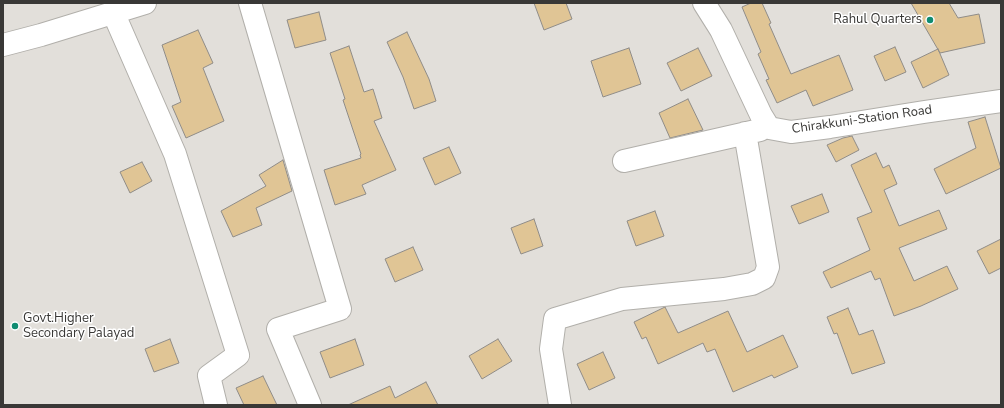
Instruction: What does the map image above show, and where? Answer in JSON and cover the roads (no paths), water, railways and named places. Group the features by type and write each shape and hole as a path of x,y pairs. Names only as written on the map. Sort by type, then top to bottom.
{"street":[{"path":"3,45 145,3"},
{"path":"250,3 340,309 278,329 310,405"},
{"path":"624,161 769,128 761,115 721,30 704,3"},
{"path":"113,12 175,154 238,355 209,376 216,405"},
{"name":"Chirakkuni-Station Road","path":"769,128 791,132 1001,101"},
{"path":"560,405 551,350 555,319 622,299 724,289 752,284 764,278 768,266 745,133"}],"place":[{"name":"Rahul Quarters","path":"930,20"},
{"name":"Govt.Higher Secondary Palayad","path":"15,326"}]}
